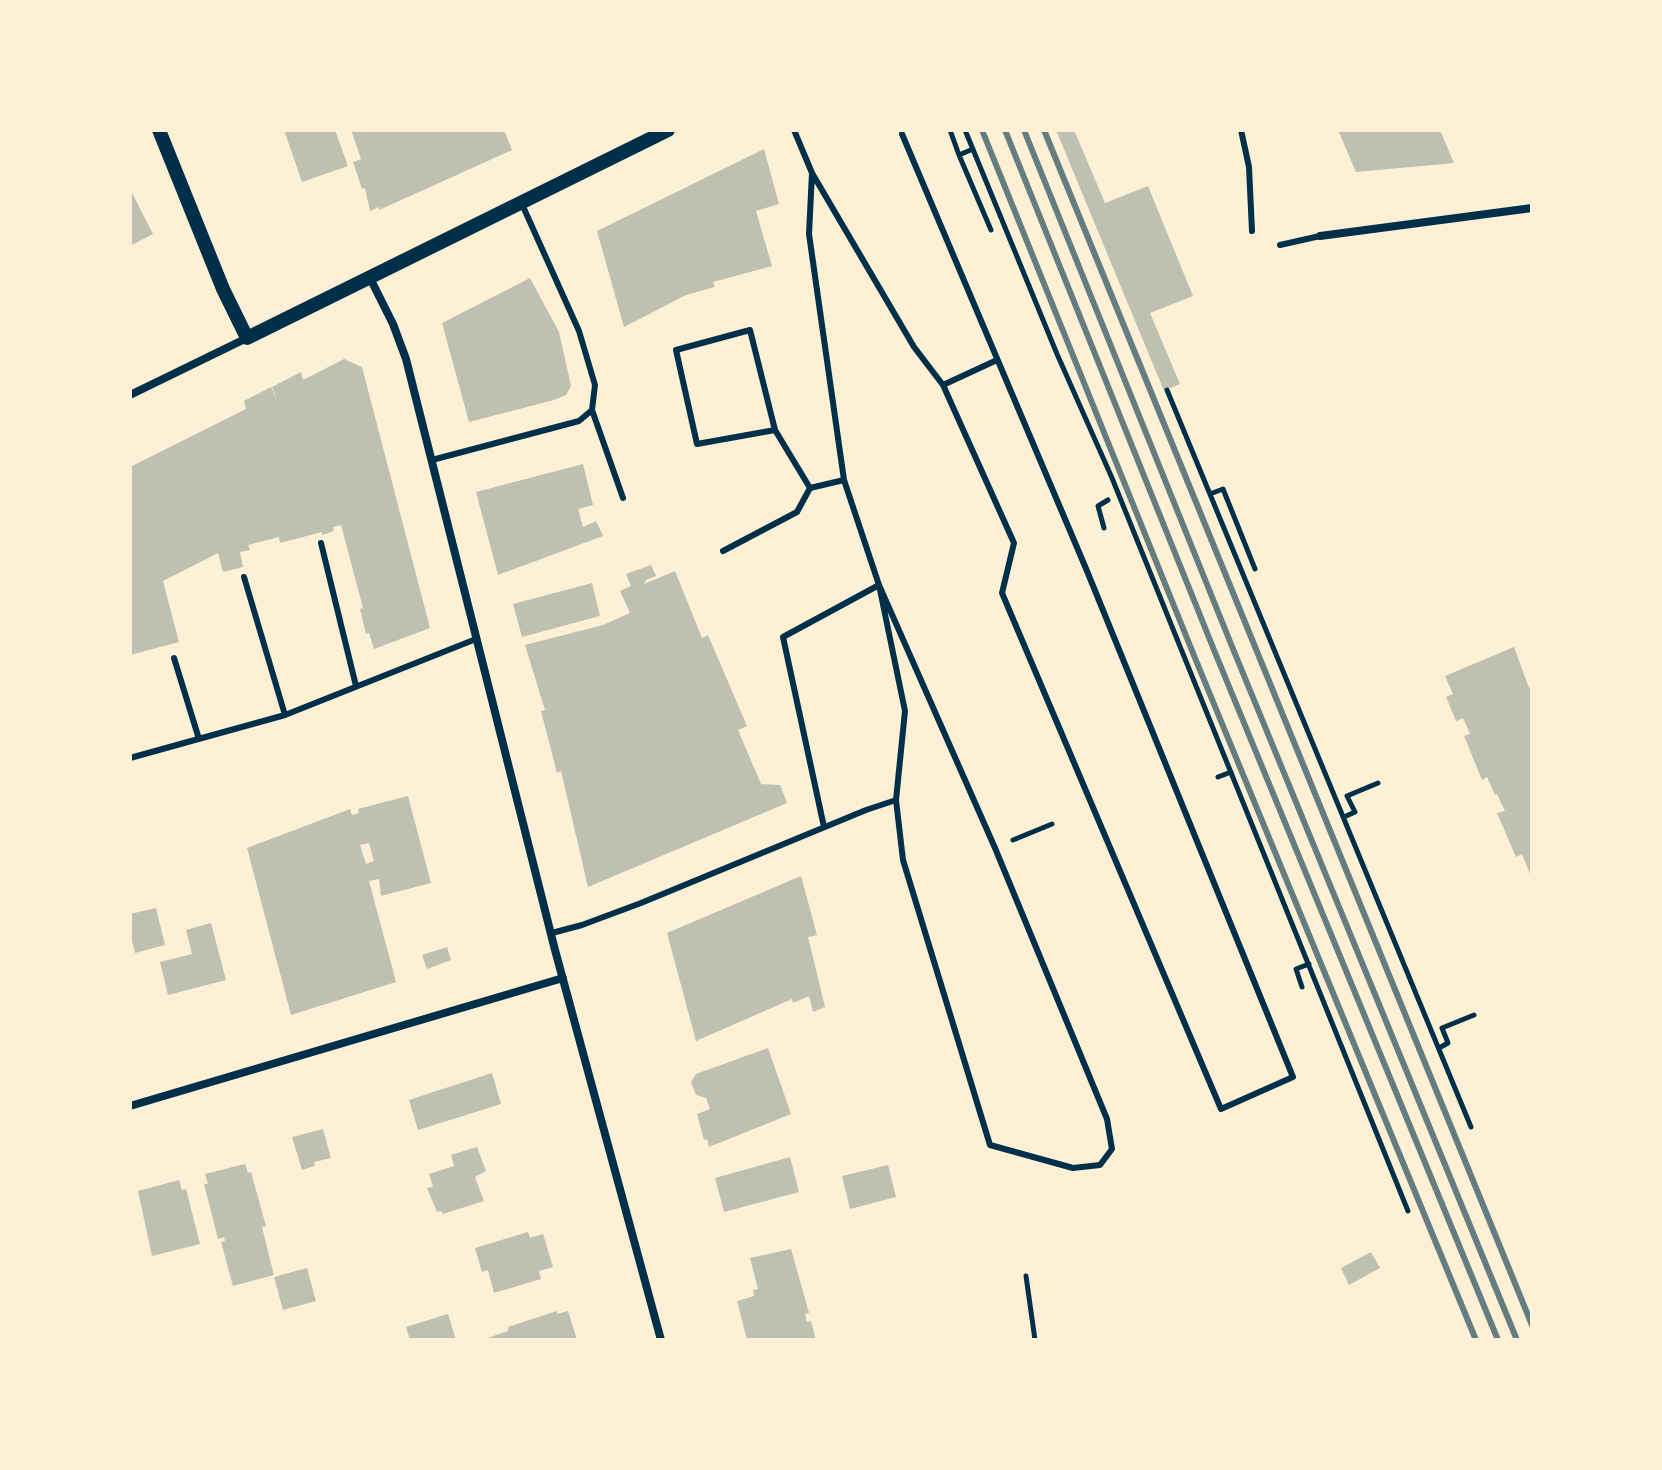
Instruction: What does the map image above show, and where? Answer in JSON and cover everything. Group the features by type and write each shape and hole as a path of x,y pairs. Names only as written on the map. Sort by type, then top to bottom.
{"street":[{"path":"159,130 223,289 247,338"},
{"path":"130,395 668,130"},
{"path":"1320,236 1532,208"},
{"path":"370,278 406,359 563,978 661,1340"},
{"path":"130,1106 563,978"}],"lane":[{"path":"794,130 812,173 914,347 943,385 1014,543 1002,593 1221,1109 1293,1077 1087,571 902,134"},
{"path":"1241,130 1249,167 1252,231"},
{"path":"812,173 809,234 844,480 879,585 995,848 1107,1119 1112,1149 1100,1165 1073,1168 990,1145 903,860 896,800 905,711 879,585"},
{"path":"521,202 579,331 595,385 592,410 623,498"},
{"path":"1280,245 1320,236"},
{"path":"775,430 697,444 676,350 750,330 775,430 810,488"},
{"path":"943,385 997,360"},
{"path":"432,460 579,421 592,410"},
{"path":"723,551 797,512 810,488 844,480"},
{"path":"321,543 356,686"},
{"path":"244,577 285,715"},
{"path":"824,827 783,637 879,585"},
{"path":"130,758 285,715 476,639"},
{"path":"174,658 199,739"},
{"path":"552,933 641,903 896,800"}],"path":[{"path":"950,130 991,230"},
{"path":"965,130 1057,354 1112,478 1408,1211"},
{"path":"959,155 973,149"},
{"path":"1167,390 1471,1127"},
{"path":"1210,494 1223,489 1255,569"},
{"path":"1104,528 1098,506 1108,500"},
{"path":"1218,777 1231,772"},
{"path":"1344,817 1355,812 1347,796 1378,783"},
{"path":"995,848 1052,824"},
{"path":"1302,987 1296,969 1309,964"},
{"path":"1439,1048 1448,1043 1442,1028 1474,1015"},
{"path":"1026,1276 1035,1340"}],"building":[{"path":"284,130 335,130 348,166 302,182"},
{"path":"351,130 504,130 512,150 379,210 379,207 370,211 365,188 362,189 353,162 361,159"},
{"path":"1056,130 1074,130 1105,203 1148,186 1193,296 1150,313 1180,384 1164,391"},
{"path":"1338,130 1440,130 1454,163 1356,172"},
{"path":"764,149 779,204 756,211 772,266 713,282 715,287 686,295 624,327 597,231"},
{"path":"130,189 153,234 130,246"},
{"path":"530,278 559,332 571,386 566,395 554,400 469,422 442,323"},
{"path":"344,359 362,367 430,628 374,649 369,633 366,634 360,609 363,608 341,525 322,535 322,532 280,543 279,537 248,545 250,550 240,552 243,567 223,572 218,553 163,581 179,642 130,655 130,467 246,409 244,401 271,387 277,401 272,387 301,372 303,380"},
{"path":"583,464 593,505 578,509 583,527 596,521 603,536 498,575 476,492"},
{"path":"651,565 656,576 644,584 675,571 702,638 708,635 747,726 738,730 761,784 780,785 787,803 588,887 561,771 557,773 541,711 545,710 525,645 603,625 630,613 620,591 631,586 626,574"},
{"path":"592,583 600,616 522,637 513,604"},
{"path":"1514,647 1529,688 1532,687 1532,879 1522,854 1516,857 1497,813 1505,811 1497,794 1487,777 1482,780 1464,736 1470,734 1463,718 1456,721 1446,697 1453,694 1445,676"},
{"path":"408,796 431,883 381,896 379,879 369,881 396,982 291,1015 247,848 350,809 352,815 359,813 358,809","holes":["369,843 374,861 366,864 360,845"]},
{"path":"801,876 817,935 808,937 825,1007 813,1012 809,996 793,1003 792,999 696,1041 667,933"},
{"path":"156,908 165,945 135,953 130,914"},
{"path":"211,923 226,980 168,995 160,962 192,954 186,930"},
{"path":"447,947 451,960 427,969 422,955"},
{"path":"768,1048 791,1114 709,1147 697,1114 710,1109 706,1098 696,1095 691,1082 696,1074"},
{"path":"492,1073 501,1104 418,1130 409,1100"},
{"path":"323,1129 331,1158 314,1162 315,1166 302,1170 292,1137"},
{"path":"477,1147 486,1171 475,1177 484,1201 443,1214 437,1212 427,1188 433,1187 429,1174 454,1166 451,1155"},
{"path":"790,1157 799,1192 724,1212 715,1178"},
{"path":"245,1164 248,1173 251,1172 266,1226 262,1227 274,1275 233,1286 221,1242 225,1241 224,1237 218,1239 204,1184 208,1184 205,1174"},
{"path":"888,1165 896,1197 850,1209 842,1176"},
{"path":"179,1180 182,1190 186,1189 200,1244 152,1256 138,1191"},
{"path":"528,1232 530,1238 543,1234 553,1267 539,1271 541,1279 494,1293 488,1270 482,1272 475,1248"},
{"path":"791,1249 809,1313 805,1314 807,1322 811,1321 816,1340 747,1340 737,1301 754,1296 753,1290 758,1289 750,1258"},
{"path":"1371,1252 1380,1268 1349,1285 1341,1268"},
{"path":"307,1268 316,1301 283,1310 274,1277"},
{"path":"557,1311 557,1314 568,1311 577,1340 482,1340 508,1331 508,1327"},
{"path":"448,1314 456,1340 410,1340 406,1327"}],"railway":[{"path":"982,130 1476,1340"},
{"path":"1005,130 1214,650 1498,1340"},
{"path":"1024,130 1517,1340"},
{"path":"1044,130 1532,1325"}]}
